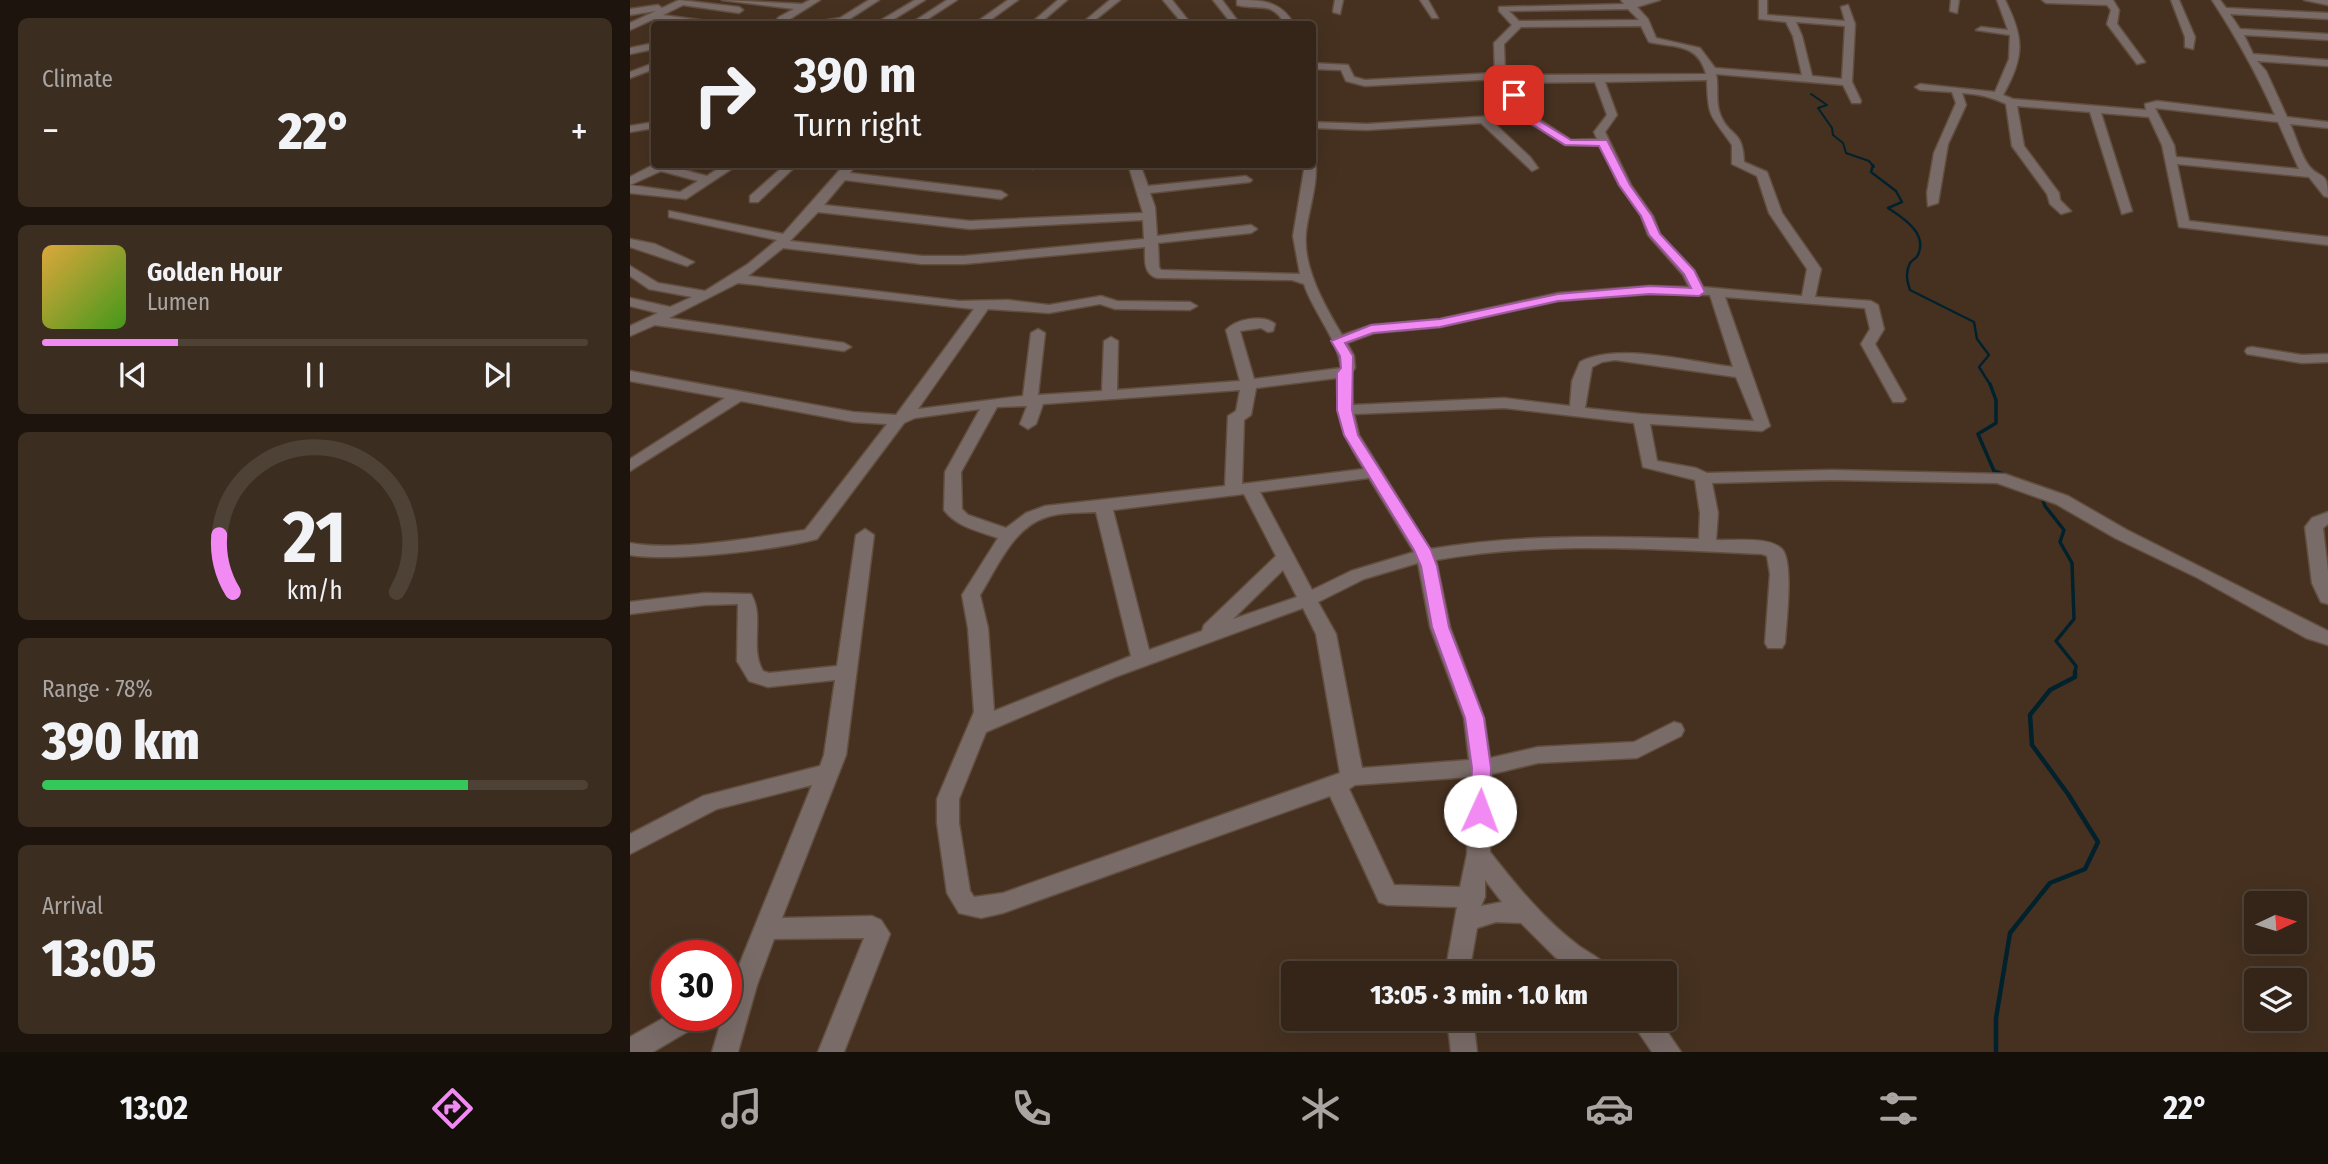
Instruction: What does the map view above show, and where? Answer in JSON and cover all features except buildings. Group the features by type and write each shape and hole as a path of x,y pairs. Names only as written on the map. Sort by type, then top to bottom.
{"street":[{"path":"726,0 802,8"},
{"path":"781,21 816,0"},
{"path":"844,21 875,0"},
{"path":"885,21 921,0"},
{"path":"920,21 953,0"},
{"path":"983,21 1014,0"},
{"path":"1038,21 1063,0"},
{"path":"1089,21 1116,0"},
{"path":"1167,0 1184,21"},
{"path":"1217,0 1234,21"},
{"path":"1241,0 1240,3 1244,4 1280,6 1288,21"},
{"path":"1337,12 1339,0"},
{"path":"1424,0 1435,16"},
{"path":"1501,5 1629,3 1656,0"},
{"path":"1763,0 1762,17 1850,24"},
{"path":"1954,11 1955,0"},
{"path":"1998,95 2014,67 2015,33 2001,0"},
{"path":"2046,0 2109,1 2115,10 2112,24 2140,62"},
{"path":"2175,0 2190,37 2190,47"},
{"path":"2216,0 2226,11 2243,40 2249,57 2261,71 2304,169 2320,180 2328,193"},
{"path":"2307,0 2327,16"},
{"path":"2307,0 2328,2"},
{"path":"630,27 681,2"},
{"path":"630,12 681,2 753,12"},
{"path":"1629,3 1645,23 1652,40 1685,44 1695,48 1711,74 1712,108 1718,123 1738,145 1738,164 1763,174 1771,207 1780,225 1814,269 1808,300"},
{"path":"1501,5 1516,24 1515,30 1499,43 1503,78 1527,108 1530,114 1527,117"},
{"path":"1845,7 1850,24 1847,82 1856,101"},
{"path":"2226,11 2327,16"},
{"path":"654,16 686,21"},
{"path":"1790,20 1800,36 1802,64 1808,79"},
{"path":"1516,24 1645,23"},
{"path":"1981,30 2015,33"},
{"path":"2237,32 2328,37"},
{"path":"630,51 651,47"},
{"path":"2249,57 2328,63"},
{"path":"1316,66 1345,68 1350,79 1365,83 1711,74 1847,82"},
{"path":"630,75 651,69"},
{"path":"1599,78 1612,115 1599,132 1603,142 1625,185 1647,216 1654,235 1689,273 1699,292"},
{"path":"1920,88 1976,89 2011,102 2154,114"},
{"path":"1932,202 1934,179 1944,143 1950,125 1961,107 1962,102 1956,90"},
{"path":"2011,102 2018,146 2053,193 2054,201 2065,211"},
{"path":"2328,125 2157,104 2149,106 2168,145 2181,222 2185,225 2328,241"},
{"path":"2095,111 2126,211"},
{"path":"1316,125 1367,127 1527,117 1569,143 1603,142"},
{"path":"1485,121 1527,159 1532,168"},
{"path":"630,129 651,126"},
{"path":"2171,160 2328,176"},
{"path":"630,182 659,168"},
{"path":"668,168 685,175 711,180"},
{"path":"630,189 682,196 728,168"},
{"path":"754,199 789,168"},
{"path":"630,332 736,279 783,241 817,208 848,168"},
{"path":"1135,168 1150,216 1152,268 1163,275 1303,277"},
{"path":"1310,168 1299,236 1303,277 1347,356 1348,368 1344,373 1345,410 1355,446 1424,554 1440,627 1474,718 1481,768 1478,854 1471,908 1460,961"},
{"path":"843,176 1001,195"},
{"path":"1143,190 1221,178 1246,180"},
{"path":"817,208 970,225 1150,216"},
{"path":"673,214 783,241 922,260 964,260 1251,229"},
{"path":"630,243 650,247 687,262"},
{"path":"630,256 650,247"},
{"path":"630,270 654,286 704,295"},
{"path":"736,279 959,305 1008,304 1049,309 1101,300 1115,305 1190,306"},
{"path":"1338,341 1371,329 1440,323 1558,297 1650,290 1716,292 1759,298 1871,305 1877,329 1868,344 1898,399"},
{"path":"1345,410 1491,403 1641,419 1762,426 1716,292"},
{"path":"630,302 671,312"},
{"path":"630,549 646,552 730,546 811,535 901,419 984,305"},
{"path":"652,320 844,347"},
{"path":"1268,328 1268,324 1240,326 1233,330 1239,357 1250,384 1250,396 1243,415 1236,416 1241,489 1286,557 1326,634 1351,764 1343,781 1387,895 1496,912 1526,913"},
{"path":"1028,424 1033,401 1038,333"},
{"path":"1109,394 1111,341"},
{"path":"2252,351 2302,359 2328,358"},
{"path":"1577,411 1586,365 1598,358 1637,359 1742,373"},
{"path":"630,376 853,417 901,419 925,412 990,403 1250,384 1344,373"},
{"path":"630,466 737,397"},
{"path":"990,403 977,432 953,472 954,510 962,519 1008,536"},
{"path":"1641,419 1649,464 1696,472 1703,478 1709,513 1706,546"},
{"path":"1373,472 1045,511 1032,515 1008,536 971,595 978,628 985,696 984,712 948,799 948,822 959,893 967,905 981,908 1003,903 1343,781 1481,768 1538,755 1637,750 1674,730"},
{"path":"1703,478 1832,475 1999,478 2049,495 2328,638"},
{"path":"1103,506 1141,659"},
{"path":"2328,517 2314,527 2320,581 2328,598"},
{"path":"742,977 767,929 831,772 853,638 866,534"},
{"path":"979,726 1141,659 1309,599 1328,587 1424,554 1533,544 1632,542 1765,548 1775,553 1779,574 1775,643"},
{"path":"1206,635 1286,557"},
{"path":"630,608 705,599 744,598 747,603 747,661 756,676 768,680 846,671"},
{"path":"630,845 711,802 831,772"},
{"path":"1478,854 1526,913 1579,961"},
{"path":"767,929 876,929 878,934 831,1052"},
{"path":"630,1051 665,1031"},
{"path":"724,1052 728,1031"},
{"path":"1462,1031 1464,1052"},
{"path":"1652,1031 1668,1052"}],"waterway":[{"path":"1811,94 1827,105 1818,108 1832,128 1833,135 1843,143 1846,153 1869,161 1873,166"},
{"path":"1873,166 1871,172 1896,191 1902,202 1888,208 1912,227 1920,240 1918,255 1907,270 1910,290 1974,322 1977,339 1989,355 1979,367 1990,385"},
{"path":"1990,385 1996,400 1996,423 1978,434 1994,471 2006,475"},
{"path":"2041,495 2045,506 2064,530 2060,542 2072,563 2074,619 2056,641 2076,666 2075,674"},
{"path":"1996,1052 1996,1018 2010,933 2050,883 2085,869 2098,842 2068,794 2032,745 2030,715 2050,690 2075,677 2075,674"}],"route":[{"path":"1480,811 1481,768 1474,718 1440,627 1429,566 1423,550 1355,446 1345,410 1344,373 1348,368 1347,356 1338,341 1361,331 1440,323 1558,297 1650,290 1699,292 1689,273 1654,235 1647,216 1625,185 1603,142 1569,143 1527,117 1530,114 1527,108 1514,95"}]}
